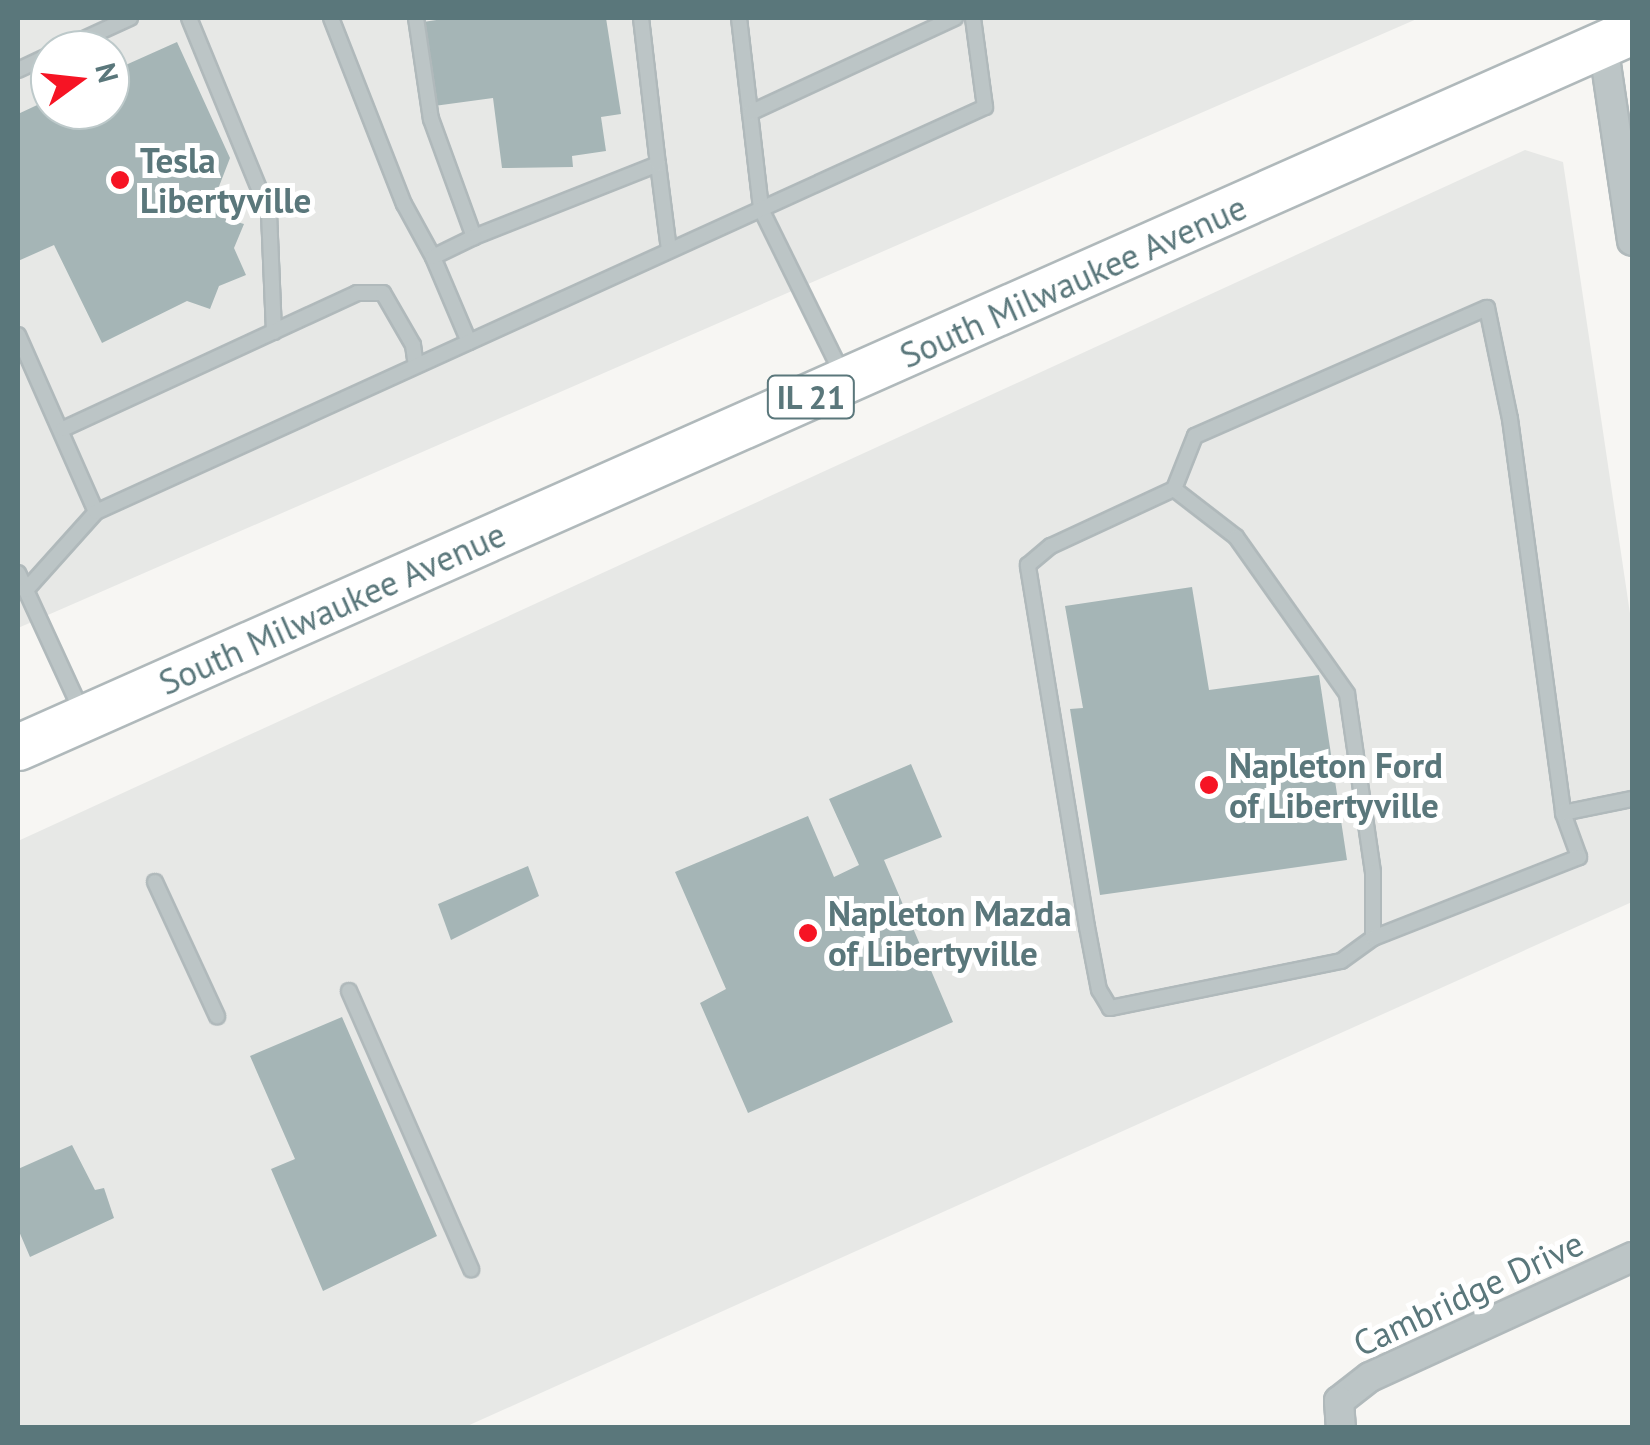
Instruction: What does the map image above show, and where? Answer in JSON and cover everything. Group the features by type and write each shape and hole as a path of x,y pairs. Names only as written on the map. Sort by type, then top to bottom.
{"main road":[{"name":"South Milwaukee Avenue","path":"18,747 1618,37"}],"street":[{"path":"1618,37 1632,241"},
{"name":"Cambridge Drive","path":"1333,1406 1370,1376 1632,1257"}],"lane":[{"path":"104,30 130,18"},
{"path":"189,18 269,213 274,332"},
{"path":"416,18 431,119 474,238"},
{"path":"642,18 669,250"},
{"path":"739,18 761,208 845,382"},
{"path":"750,113 955,18"},
{"path":"85,717 20,579 96,512 986,107 973,18"},
{"path":"330,22 404,204 469,342"},
{"path":"432,257 658,164"},
{"path":"62,430 357,293 383,292 414,345 416,366"},
{"path":"1487,308 1510,419 1563,813 1579,857 1373,938 1342,961 1110,1008 1099,990 1028,565 1052,546 1174,488 1195,436 1487,308"},
{"path":"18,335 96,512"},
{"path":"1174,488 1236,537 1347,694 1373,872 1373,938"},
{"path":"1563,813 1632,799"},
{"path":"155,882 217,1016"},
{"path":"349,991 471,1270"}],"shaded area":[{"path":"18,18 1419,18 18,628"},
{"path":"1525,150 1563,162 1632,627 1632,902 465,1427 18,1427 18,841"}],"building":[{"path":"450,18 606,18 621,114 601,117 606,151 572,156 573,167 502,168 493,98 434,106 423,22"},
{"name":"Tesla Libertyville","path":"177,42 230,158 213,202 220,217 244,224 234,248 246,275 219,286 210,309 187,301 102,343 54,245 18,261 18,114 30,108 30,130 130,130 130,63"},
{"name":"Napleton Ford of Libertyville","path":"1192,587 1209,690 1319,675 1347,860 1100,895 1070,709 1083,708 1065,606"},
{"name":"Napleton Mazda of Libertyville","path":"911,764 942,837 884,860 953,1022 748,1113 700,1003 726,989 675,872 808,816 834,877 859,865 829,799"},
{"path":"528,866 539,896 451,940 438,904"},
{"path":"342,1017 437,1236 323,1291 271,1169 295,1159 250,1056"},
{"path":"72,1145 95,1190 104,1188 114,1218 30,1257 18,1229 18,1169"}],"place":[{"name":"Tesla Libertyville","path":"120,180"},
{"name":"Napleton Ford of Libertyville","path":"1209,785"},
{"name":"Napleton Mazda of Libertyville","path":"808,933"}]}
